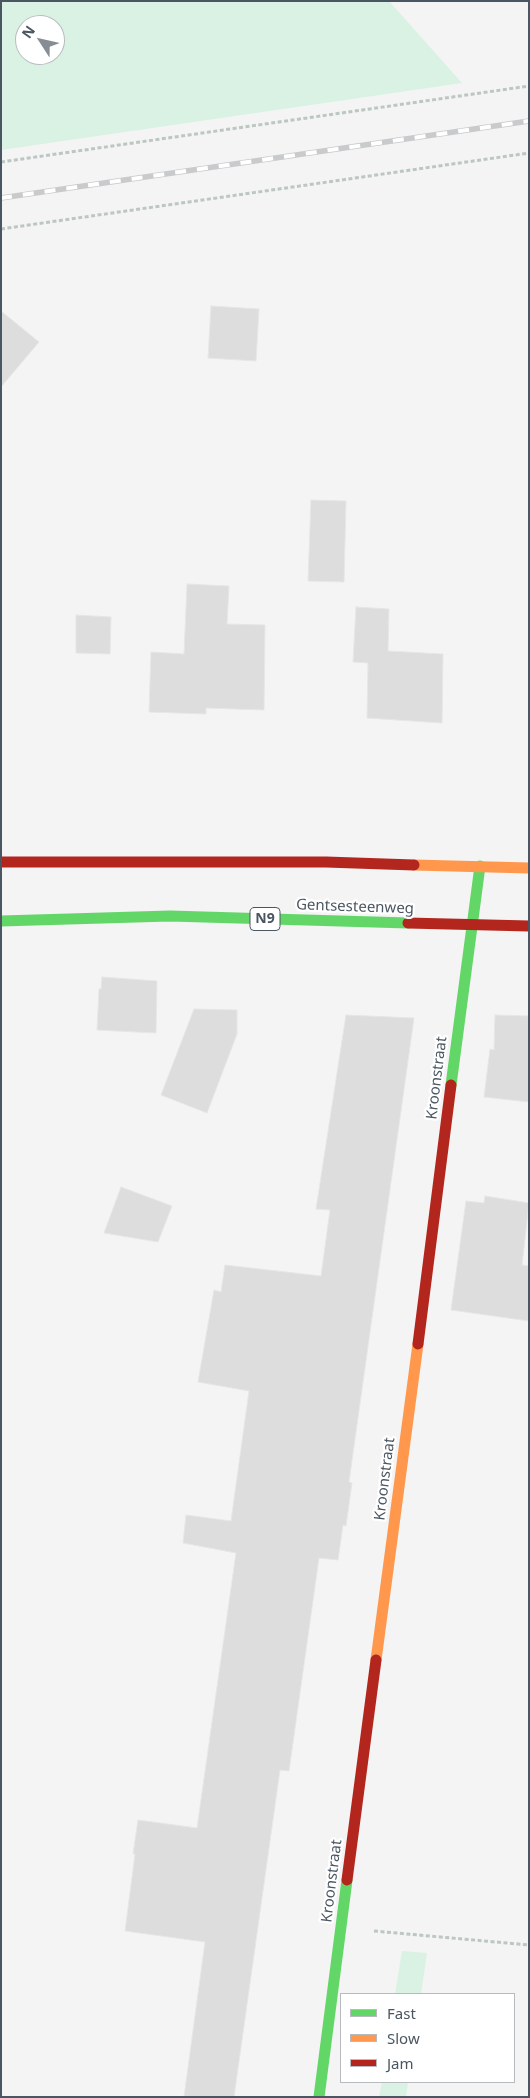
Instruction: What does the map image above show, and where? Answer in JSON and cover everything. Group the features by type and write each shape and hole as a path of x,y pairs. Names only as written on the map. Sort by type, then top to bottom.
{"street":[{"path":"1,862 326,862 529,868"},
{"name":"Kroonstraat","path":"319,2097 480,866"},
{"name":"Gentsesteenweg","path":"1,921 170,916 529,926"}],"path":[{"path":"1,162 529,86"},
{"path":"1,229 529,153"},
{"path":"341,1928 529,1945"}],"green space":[{"path":"1,1 389,1 462,83 1,150"},
{"path":"402,1951 427,1953 421,1993 395,1993"},
{"path":"382,2083 408,2083 406,2097 379,2097"}],"building":[{"path":"211,306 259,309 256,361 208,358"},
{"path":"1,311 39,342 1,387"},
{"path":"311,500 346,501 344,582 308,581"},
{"path":"187,584 229,586 227,624 265,625 264,710 206,708 206,714 149,712 151,652 184,654"},
{"path":"356,607 389,609 388,651 443,654 442,723 367,718 368,663 353,662"},
{"path":"76,615 111,617 110,654 76,653"},
{"path":"102,977 157,981 156,1033 97,1030 99,989 101,989"},
{"path":"194,1009 237,1010 237,1034 207,1113 161,1095"},
{"path":"346,1015 414,1018 349,1482 352,1483 346,1526 343,1525 338,1560 319,1558 289,1771 280,1770 234,2097 184,2097 205,1942 125,1931 138,1820 197,1828 236,1553 183,1543 186,1515 231,1521 249,1391 198,1382 214,1290 221,1292 225,1265 321,1276 330,1210 316,1209"},
{"path":"495,1015 529,1016 529,1102 484,1097 490,1049 494,1050"},
{"path":"121,1187 172,1206 158,1242 104,1233"},
{"path":"485,1196 529,1203 522,1265 529,1266 529,1321 451,1310 466,1201 484,1203"}],"railway":[{"path":"1,198 529,121"}],"traffic: fast":[{"path":"451,1085 480,866"},
{"path":"1,921 170,916 408,923"},
{"path":"319,2097 347,1880"}],"traffic: slow":[{"path":"414,865 529,868"},
{"path":"376,1660 418,1344"}],"traffic: jam":[{"path":"1,862 326,862 414,865"},
{"path":"408,923 529,926"},
{"path":"418,1344 451,1085"},
{"path":"347,1880 376,1660"}]}
